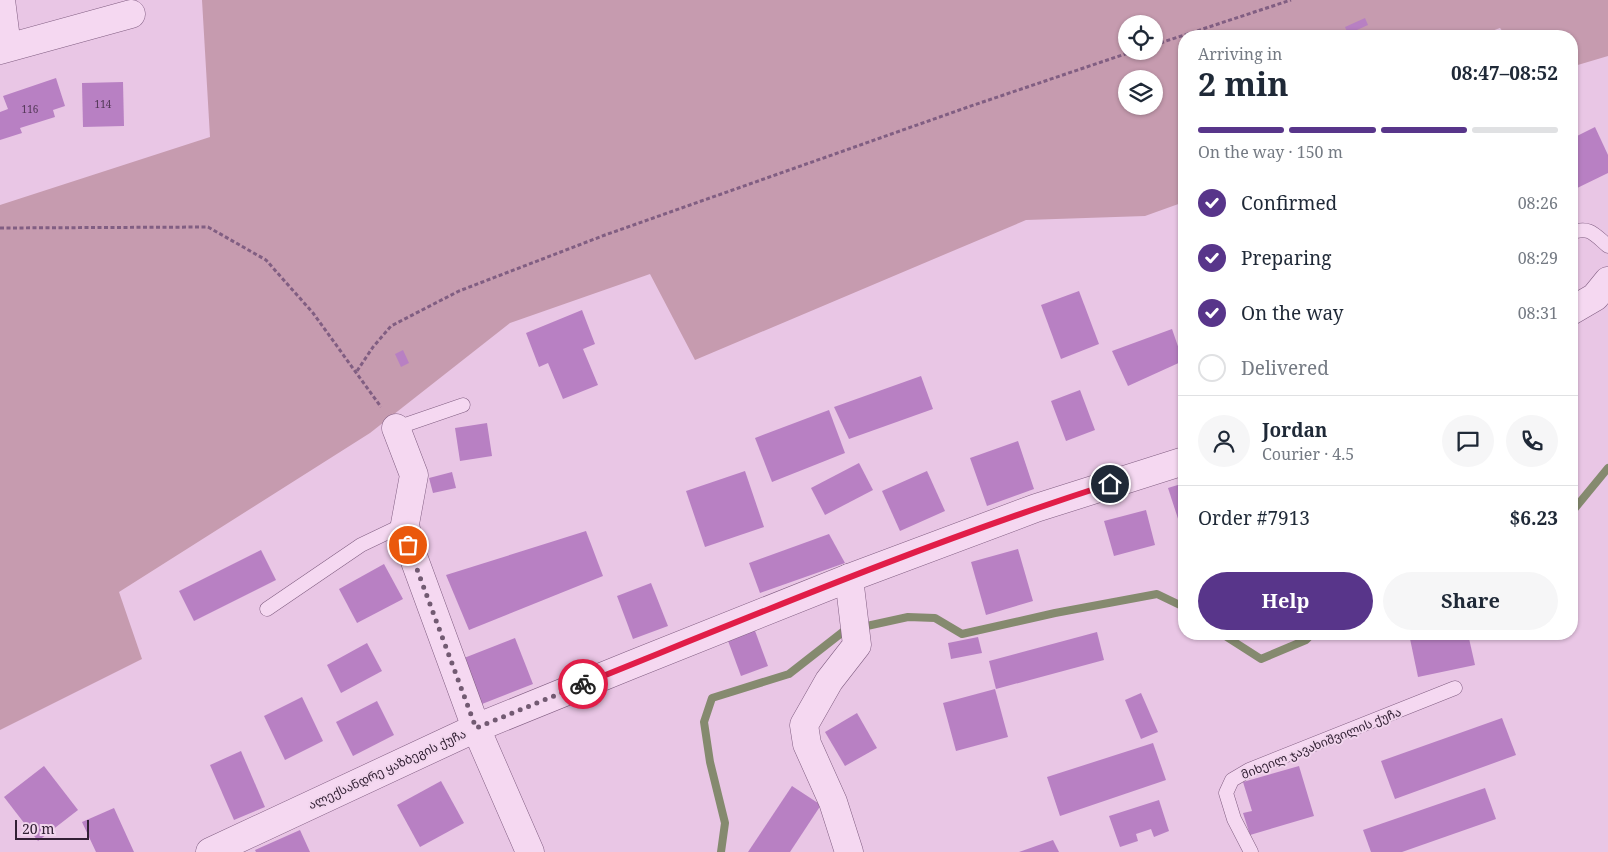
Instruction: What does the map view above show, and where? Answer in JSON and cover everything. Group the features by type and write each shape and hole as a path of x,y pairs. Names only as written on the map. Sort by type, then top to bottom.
{"street":[{"path":"1,0 4,49 131,14"},
{"path":"1578,307 1595,297 1608,281"},
{"path":"396,428 414,475 404,524 408,545 476,728 530,852"},
{"name":"ალექსანდრე ყაზბეგის ქუჩა","path":"210,852 476,728 850,587 1036,508 1178,463"},
{"path":"849,852 834,802 807,744 804,725 829,681 857,645 850,587"}],"lane":[{"path":"1578,230 1587,230 1608,246"},
{"path":"396,428 463,405"},
{"path":"267,609 361,545 404,524"},
{"name":"მიხეილ ჯავახიშვილის ქუჩა","path":"1251,852 1234,820 1226,793 1232,780 1249,770 1455,688"}],"path":[{"path":"1200,30 1291,0"},
{"path":"1163,42 1178,37"},
{"path":"357,371 373,347 391,326 459,291 606,234 1118,56"},
{"path":"0,228 208,227 266,260 313,313 357,371 396,428"}],"shaded area":[{"path":"202,0 1608,0 1608,56 1578,65 1578,30 1502,30 1500,28 1494,30 1178,30 1178,204 1145,216 1026,220 695,360 650,274 510,323 370,433 119,592 142,659 0,730 0,205 210,137"}],"building":[{"path":"1365,18 1368,25 1357,30 1346,30 1345,27"},
{"path":"56,78 65,106 53,110 55,117 20,128 22,133 0,140 0,112 8,109 3,96"},
{"path":"123,82 124,126 83,127 82,83"},
{"path":"1595,127 1608,155 1608,173 1578,188 1578,136"},
{"path":"1079,291 1099,344 1061,359 1041,305"},
{"path":"582,310 595,344 583,349 598,385 563,399 548,363 539,367 526,333"},
{"path":"1172,329 1178,346 1178,363 1128,386 1112,351"},
{"path":"403,350 409,363 401,367 395,354"},
{"path":"921,376 933,409 849,439 834,407"},
{"path":"1080,390 1095,430 1066,441 1051,401"},
{"path":"829,410 845,453 772,482 755,438"},
{"path":"487,423 492,456 460,461 455,428"},
{"path":"1018,441 1034,489 987,506 970,458"},
{"path":"859,463 873,490 825,515 811,488"},
{"path":"745,471 764,527 705,547 686,491"},
{"path":"927,471 945,511 900,531 882,491"},
{"path":"452,472 456,488 433,493 429,478"},
{"path":"1178,485 1178,519 1168,488"},
{"path":"1146,510 1155,545 1114,556 1104,521"},
{"path":"586,531 603,576 469,630 446,575"},
{"path":"829,534 845,563 760,593 749,563"},
{"path":"1018,549 1033,601 986,615 971,562"},
{"path":"261,550 276,580 194,621 179,591"},
{"path":"384,564 403,599 357,623 339,589"},
{"path":"651,583 668,626 633,639 617,596"},
{"path":"754,628 768,666 741,676 727,638"},
{"path":"1097,632 1104,660 996,689 989,661"},
{"path":"978,637 982,653 951,659 948,643"},
{"path":"515,638 533,684 482,704 464,658"},
{"path":"1410,640 1469,640 1475,665 1418,677"},
{"path":"367,643 382,671 341,693 327,665"},
{"path":"995,689 1008,737 956,751 943,703"},
{"path":"1141,693 1158,732 1141,739 1125,700"},
{"path":"302,697 323,741 285,760 264,716"},
{"path":"377,701 394,735 353,756 336,722"},
{"path":"857,713 877,748 845,766 825,732"},
{"path":"1502,718 1516,755 1395,799 1381,761"},
{"path":"1153,743 1166,780 1060,816 1047,777"},
{"path":"241,751 265,807 234,820 210,765"},
{"path":"44,766 78,810 38,841 4,797"},
{"path":"1299,766 1314,816 1250,835 1243,813 1252,811 1243,782"},
{"path":"441,781 464,823 420,847 397,805"},
{"path":"792,786 821,805 790,852 748,852"},
{"path":"1485,788 1496,819 1402,852 1371,852 1363,830"},
{"path":"1159,800 1169,831 1154,837 1151,829 1136,834 1138,841 1120,847 1109,816"},
{"path":"114,808 134,852 96,852 82,822"},
{"path":"300,830 310,852 256,852 255,850"},
{"path":"1053,840 1059,852 1019,852"}],"waterway":[{"path":"1578,504 1608,468"},
{"path":"721,852 725,823 710,762 704,722 712,698 789,674 844,631 908,617 935,618 962,634 1055,613 1157,594 1178,604"},
{"path":"1231,640 1261,659 1306,640"}],"way so far":[{"path":"408,545 476,728 583,684"}],"route":[{"path":"583,684 849,578 1036,508 1110,484"}]}
